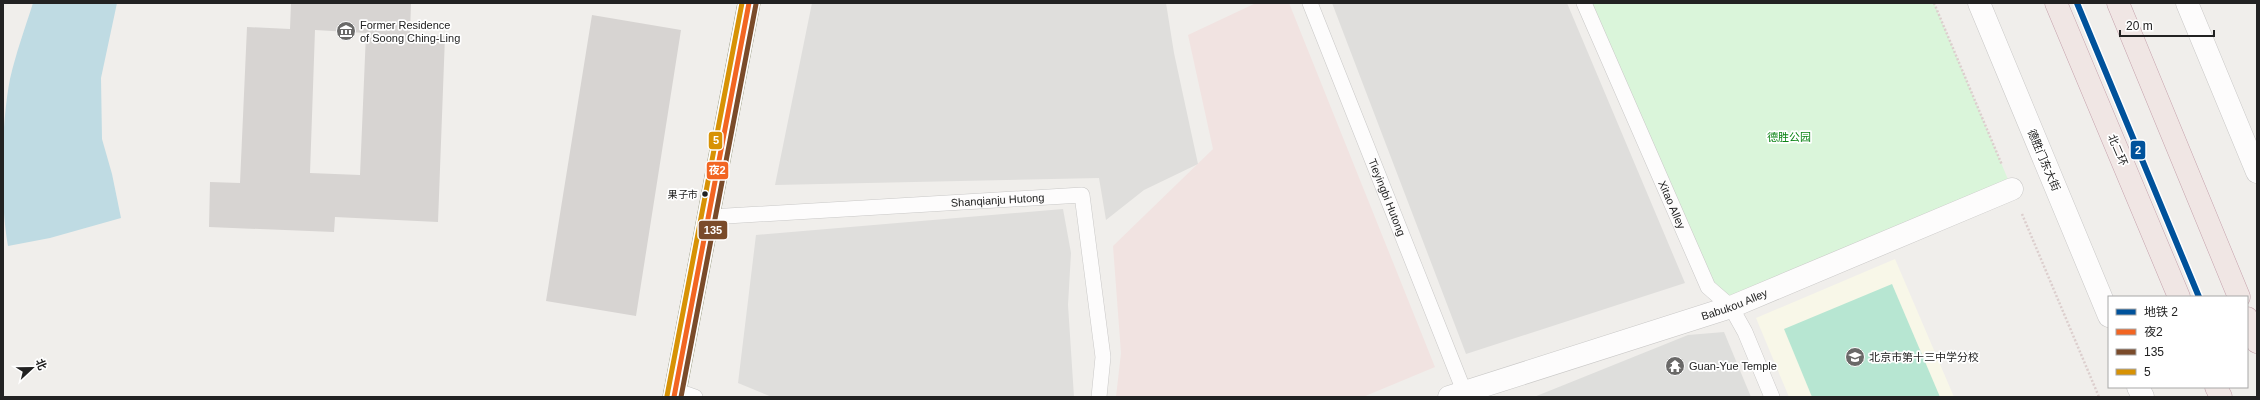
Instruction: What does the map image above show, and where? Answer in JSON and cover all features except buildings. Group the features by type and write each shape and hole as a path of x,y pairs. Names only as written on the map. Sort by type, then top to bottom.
{"highway":[{"name":"北二环","path":"2056,3 2179,296"},
{"path":"2118,3 2239,296"},
{"path":"2248,320 2257,342"}],"main road":[{"path":"682,395 710,217 749,3"}],"street":[{"name":"德胜门东大街","path":"1978,3 2108,314"},
{"path":"2187,3 2257,172"},
{"name":"Babukou Alley","path":"1457,394 1731,307 2012,189"}],"lane":[{"name":"Tieyingbi Hutong","path":"1310,3 1457,394"},
{"name":"Xitao Alley","path":"1584,3 1708,288 1731,307 1745,332 1772,397"},
{"name":"Shanqianju Hutong","path":"710,217 1082,195 1103,357 1099,397"}],"shaded area":[{"path":"812,3 1166,3 1174,53 1198,164 1144,190 1106,220 1099,178 775,185"},
{"path":"1256,3 1289,3 1435,367 1363,397 1116,397 1121,353 1113,246 1213,149 1188,35"},
{"path":"1332,3 1567,3 1685,283 1466,354"},
{"path":"1063,209 1071,253 1068,305 1074,397 772,397 738,383 756,235"},
{"name":"北京市第十三中学分校","path":"1895,259 1954,397 1789,397 1756,318"},
{"name":"Guan-Yue Temple","path":"1724,332 1751,397 1534,397 1688,335"}],"green space":[{"name":"德胜公园","path":"1584,3 1934,3 2012,189 1731,307 1708,287"},
{"name":"北京市第十三中学分校","path":"1892,284 1940,397 1812,397 1784,329"}],"water":[{"path":"33,3 117,3 101,78 102,139 112,174 121,218 50,238 8,246 5,228 3,185 3,140 7,97 12,69"}],"metro line":[{"name":"2","path":"2077,3 2199,296"}],"transit line":[{"name":"5","path":"667,396 742,3"},
{"name":"夜2","path":"674,397 749,3"},
{"name":"135","path":"681,397 756,4"}],"place":[{"name":"Former Residence of Soong Ching-Ling","path":"346,31"},
{"name":"果子市","path":"705,194"},
{"name":"北京市第十三中学分校","path":"1855,357"},
{"name":"Guan-Yue Temple","path":"1675,366"}]}
